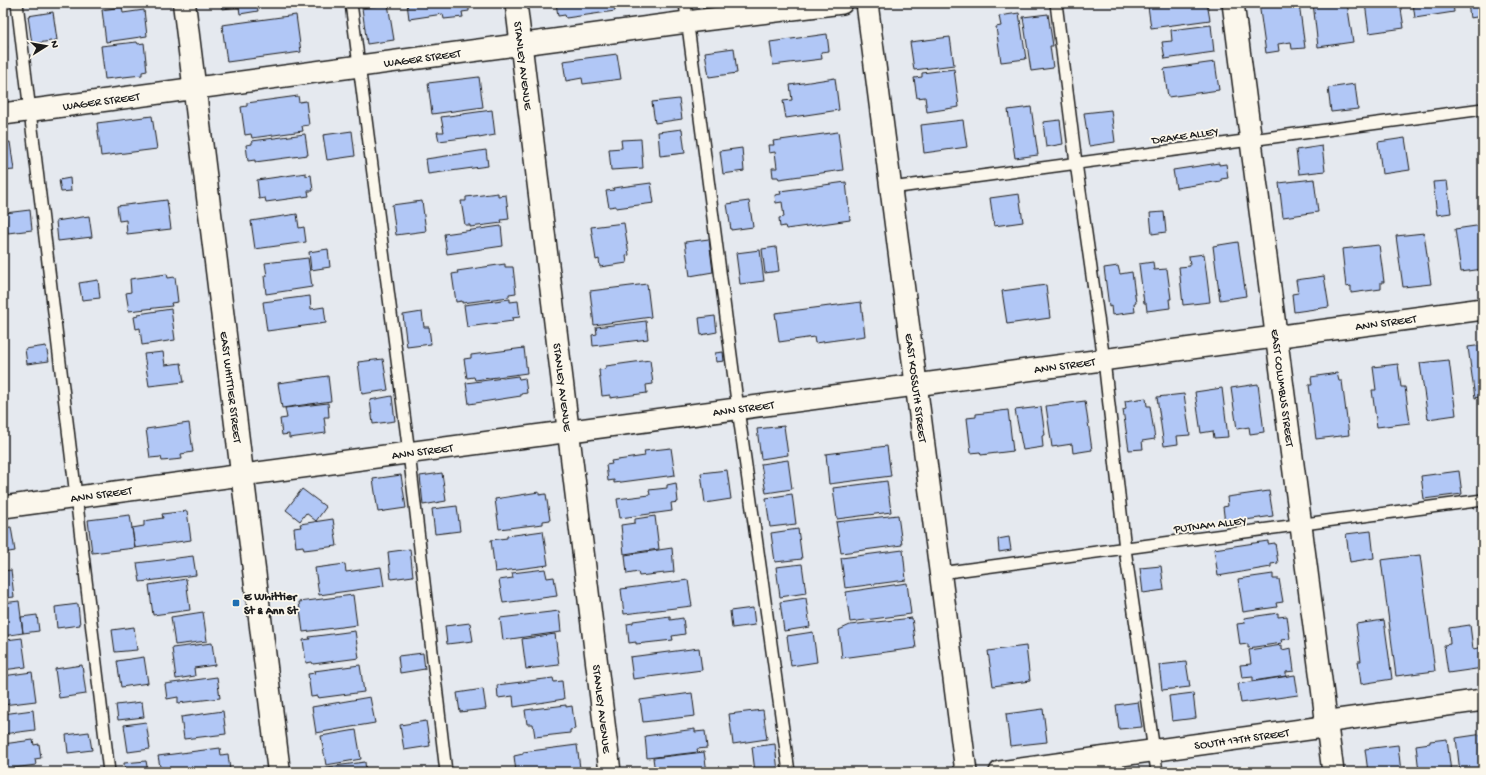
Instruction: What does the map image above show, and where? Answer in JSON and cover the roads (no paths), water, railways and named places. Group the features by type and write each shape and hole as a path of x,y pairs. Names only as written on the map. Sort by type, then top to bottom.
{"street":[{"name":"EAST WHITTIER STREET","path":"184,3 280,772"},
{"name":"STANLEY AVENUE","path":"516,3 610,772"},
{"name":"WAGER STREET","path":"3,114 522,45 686,12 842,3"},
{"name":"EAST KOSSUTH STREET","path":"867,3 966,772"},
{"name":"EAST COLUMBUS STREET","path":"1232,3 1333,772"},
{"name":"ANN STREET","path":"3,507 1483,309"},
{"name":"SOUTH 17TH STREET","path":"1000,772 1316,728 1326,723 1483,700"}],"lane":[{"path":"17,3 109,772"},
{"path":"351,3 358,67 409,453 446,772"},
{"path":"1056,3 1076,163 1104,360 1125,549 1158,772"},
{"path":"686,12 738,409 789,772"},
{"name":"DRAKE ALLEY","path":"891,188 1483,110"},
{"name":"PUTNAM ALLEY","path":"940,573 1301,526 1483,500"}],"place":[{"name":"E Whittier St & Ann St","path":"236,603"}]}
